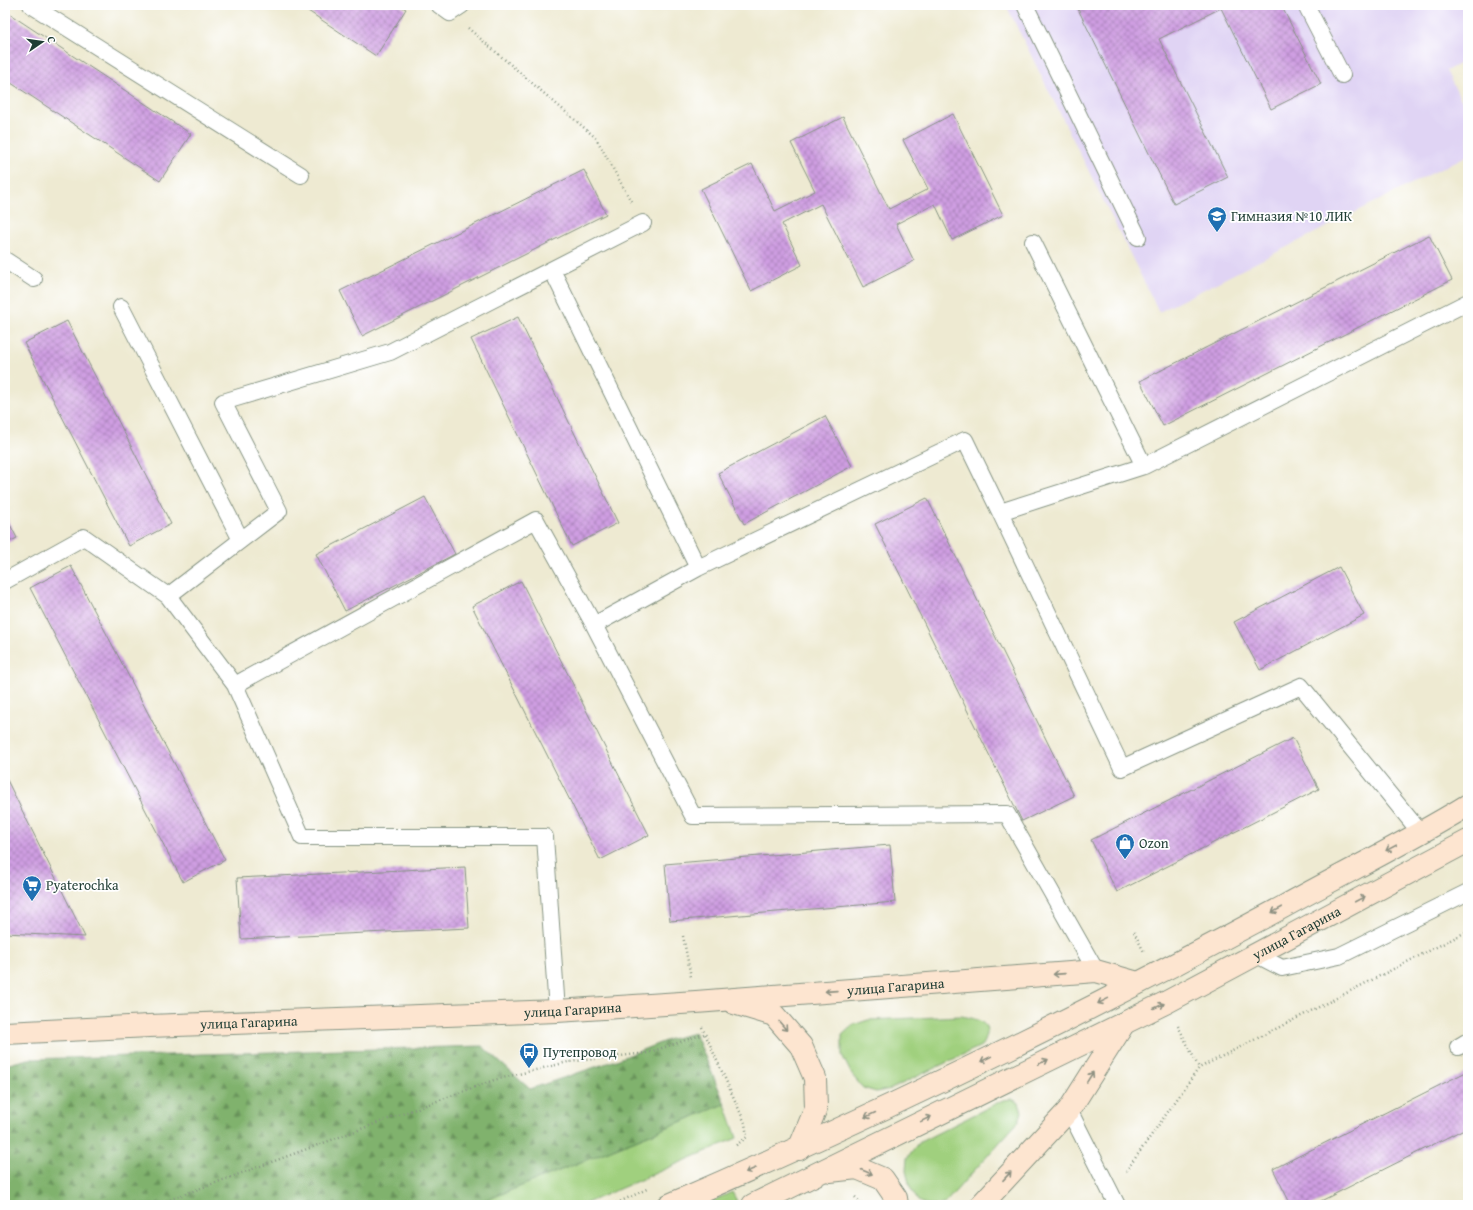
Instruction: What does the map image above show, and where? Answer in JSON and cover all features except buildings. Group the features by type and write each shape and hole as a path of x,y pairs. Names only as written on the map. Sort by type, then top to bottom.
{"main road":[{"path":"669,1205 799,1149 929,1087 1138,983 1468,806"},
{"name":"улица Гагарина","path":"753,1205 1167,1002 1468,841"},
{"name":"улица Гагарина","path":"5,1033 149,1026 557,1011 723,1000 1096,971 1138,983"},
{"path":"723,1000 774,1015 801,1046 815,1078 816,1108 799,1149"},
{"path":"981,1205 1069,1110 1124,1023"},
{"path":"815,1174 857,1168 882,1179 896,1198 897,1205"}],"lane":[{"path":"31,5 301,175"},
{"path":"1025,5 1138,237"},
{"path":"1306,5 1342,75"},
{"path":"168,596 279,511 223,402 390,352 643,223"},
{"path":"1033,242 1144,466"},
{"path":"5,260 34,279"},
{"path":"552,270 698,568"},
{"path":"1000,512 1144,466 1468,302"},
{"path":"121,307 241,540"},
{"path":"594,625 698,568 965,440 1122,768 1301,686 1420,832"},
{"path":"235,685 536,520 594,625 693,816 1007,814 1096,971"},
{"path":"5,581 84,537 168,596 235,685 302,837 545,837 557,1011"},
{"path":"1257,955 1282,968 1339,956 1468,892"},
{"path":"1069,1110 1114,1198"}],"path":[{"path":"450,8 596,138 643,223"},
{"path":"1114,1198 1199,1068 1468,931"},
{"path":"155,1205 494,1080 568,1062 647,1053 704,1034 745,1123 747,1137 729,1149"},
{"path":"613,1205 654,1185"}],"shaded area":[{"name":"Гимназия №10 ЛИК","path":"1006,5 1468,5 1468,59 1446,71 1468,113 1468,155 1159,312"}],"green space":[{"path":"961,1016 983,1023 987,1032 983,1045 891,1089 876,1092 863,1088 852,1075 842,1055 842,1035 853,1025 868,1020"},
{"path":"695,1033 725,1104 474,1205 5,1205 5,1065 28,1059 482,1046 530,1089 619,1059 670,1039"},
{"path":"1012,1099 1019,1103 1022,1112 1019,1121 944,1204 928,1205 918,1201 910,1187 906,1171 907,1158 918,1143 1003,1100"},
{"path":"725,1104 737,1138 582,1205 474,1205"},
{"path":"732,1192 737,1201 728,1205 703,1205"}],"place":[{"name":"Гимназия №10 ЛИК","path":"1217,233"},
{"name":"Ozon","path":"1125,860"},
{"name":"Pyaterochka","path":"32,902"},
{"name":"Путепровод","path":"529,1069"}]}
